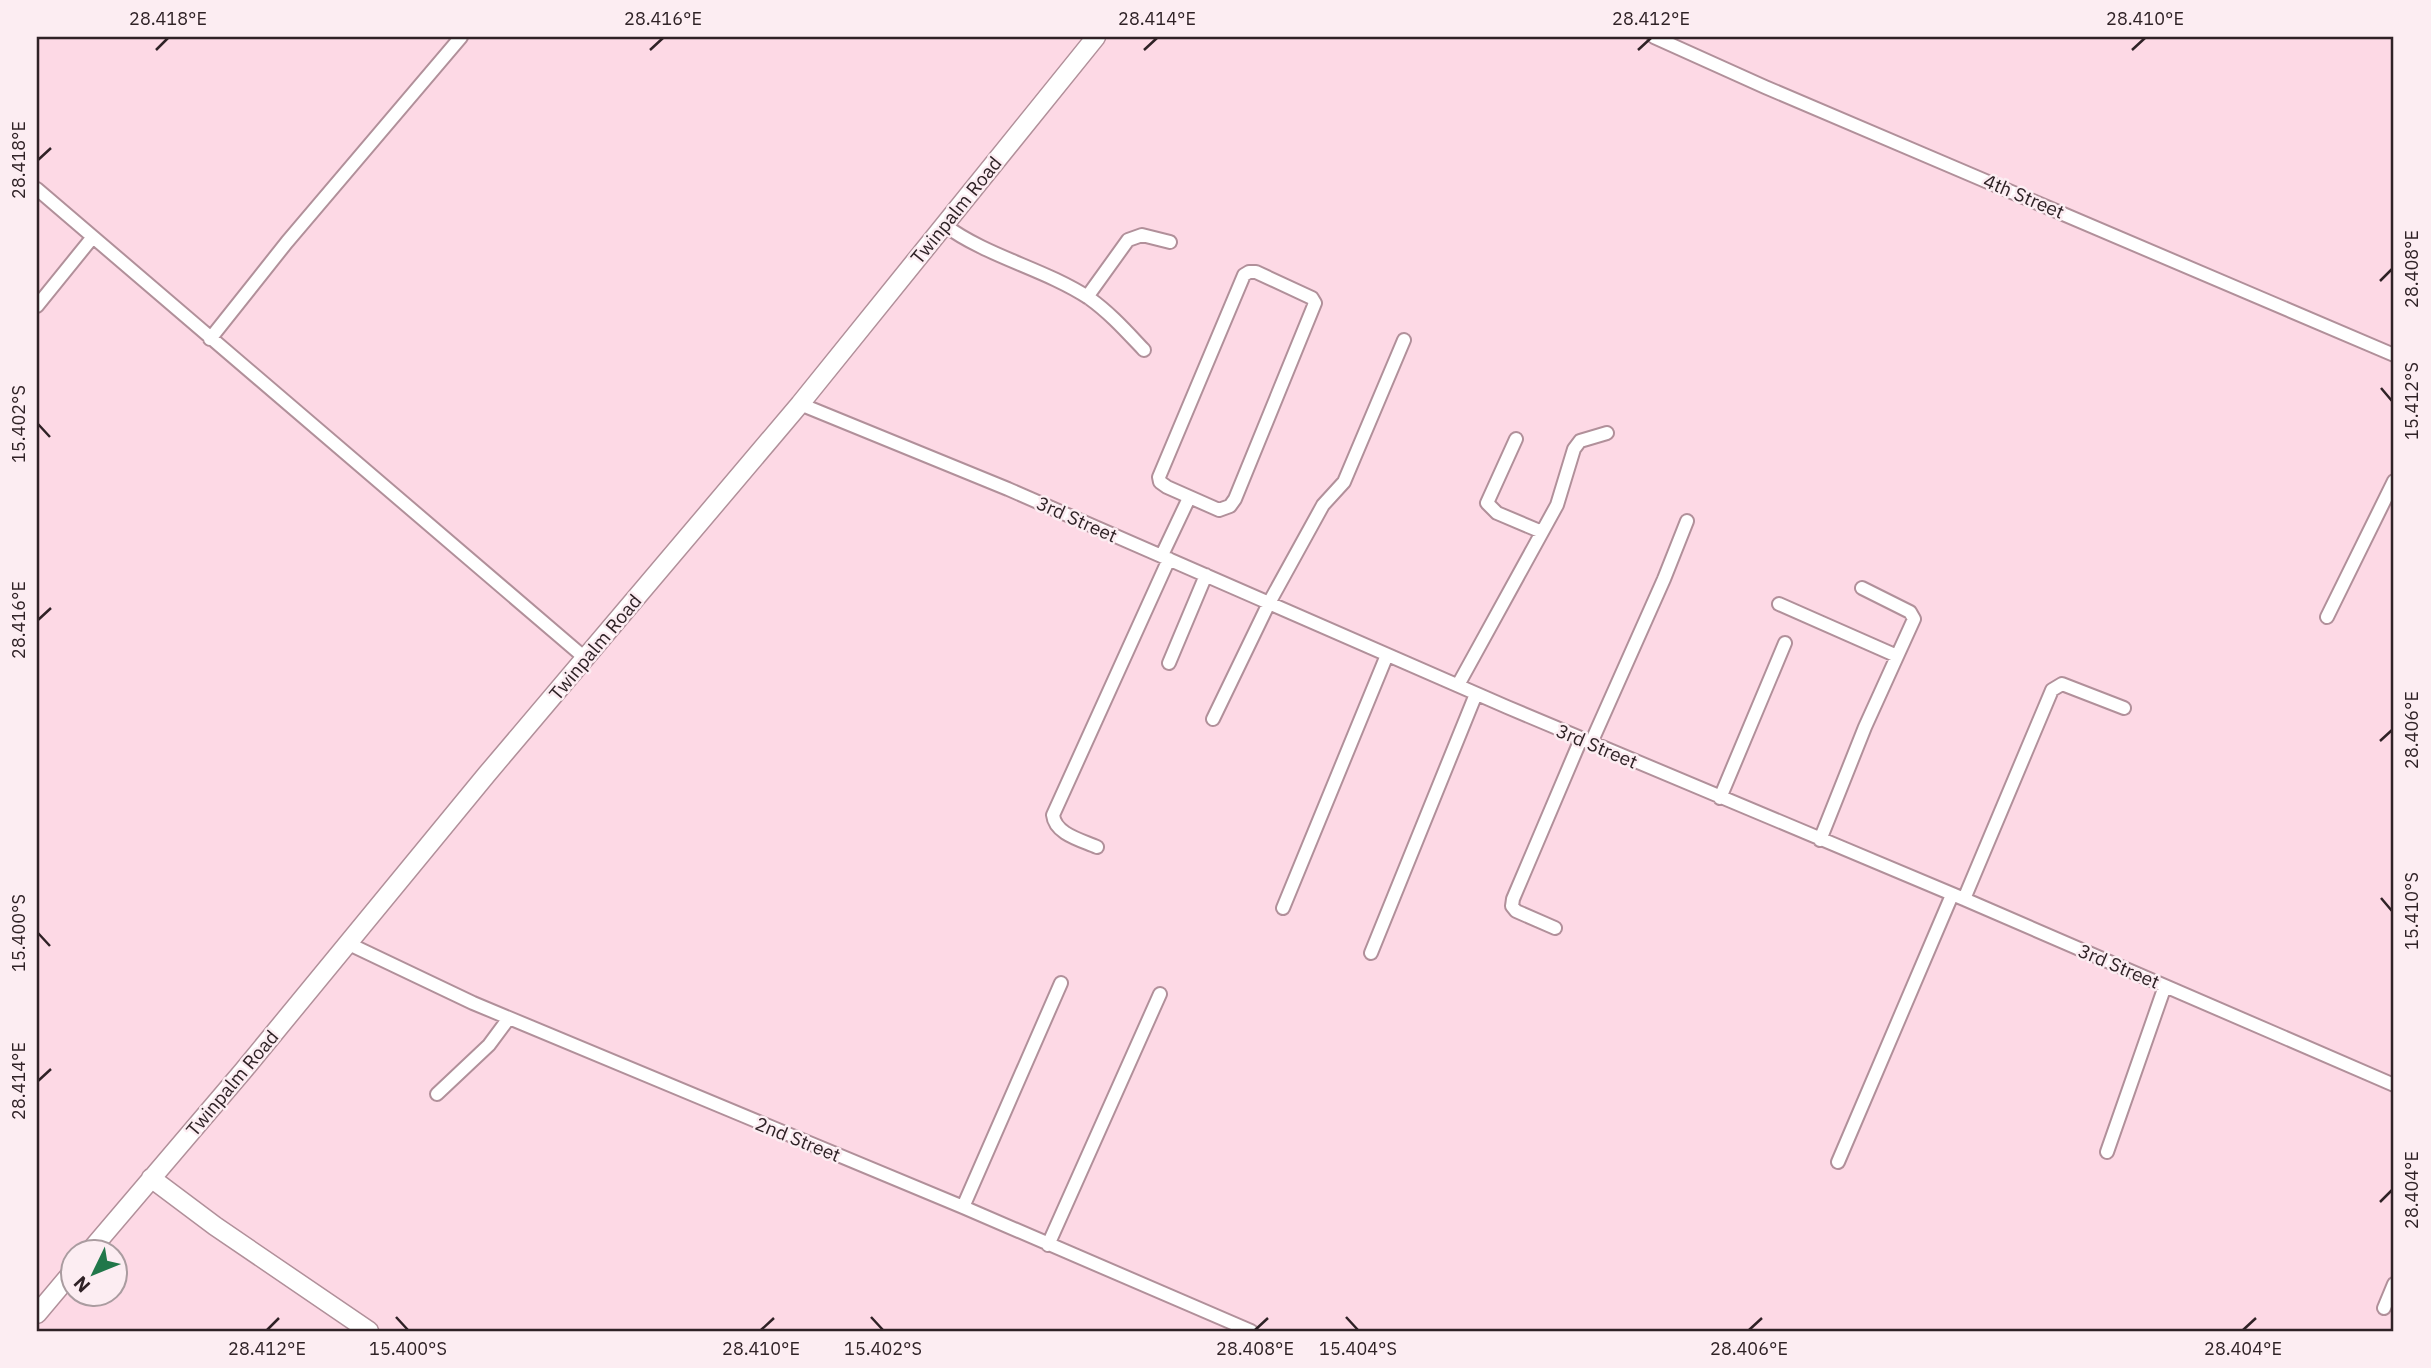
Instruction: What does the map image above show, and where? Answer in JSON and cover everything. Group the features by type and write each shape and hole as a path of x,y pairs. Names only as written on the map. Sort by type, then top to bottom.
{"main road":[{"name":"Twinpalm Road","path":"101,1238 800,404 1096,37"},
{"path":"151,1178 215,1226 369,1331"},
{"path":"37,1314 60,1287"}],"street":[{"path":"210,339 287,242 461,37"},
{"name":"4th Street","path":"1654,37 2394,355"},
{"path":"37,189 585,658"},
{"path":"943,224 964,240 1087,297 1110,313 1144,350"},
{"path":"1087,297 1128,240 1142,235 1170,242"},
{"path":"37,306 92,238"},
{"path":"1255,272 1312,299 1315,303 1314,310 1230,506 1219,510 1189,498 1167,488 1160,482 1159,477 1244,275 1255,272"},
{"path":"1213,719 1269,603 1323,505 1344,482 1404,340"},
{"name":"3rd Street","path":"800,404 1008,489 1476,694 1958,897 2394,1086"},
{"path":"1458,685 1557,505 1574,449 1580,441 1607,433"},
{"path":"1516,439 1487,503 1497,513 1542,532"},
{"path":"2327,617 2394,481"},
{"path":"1097,847 1064,832 1054,822 1053,815 1189,498"},
{"path":"1555,929 1516,911 1512,906 1513,899 1664,579 1687,521"},
{"path":"1170,663 1206,575"},
{"path":"1819,840 1913,615 1863,588"},
{"path":"1779,604 1897,656"},
{"path":"1720,798 1785,643"},
{"path":"1283,908 1387,655"},
{"path":"1838,1162 2052,690 2062,684 2124,708"},
{"path":"1371,953 1476,694"},
{"name":"2nd Street","path":"347,943 473,1003 963,1207 1251,1331"},
{"path":"963,1207 1061,983"},
{"path":"2107,1152 2165,986"},
{"path":"1048,1245 1160,994"},
{"path":"437,1094 489,1045 509,1018"},
{"path":"2384,1308 2394,1284"}]}
